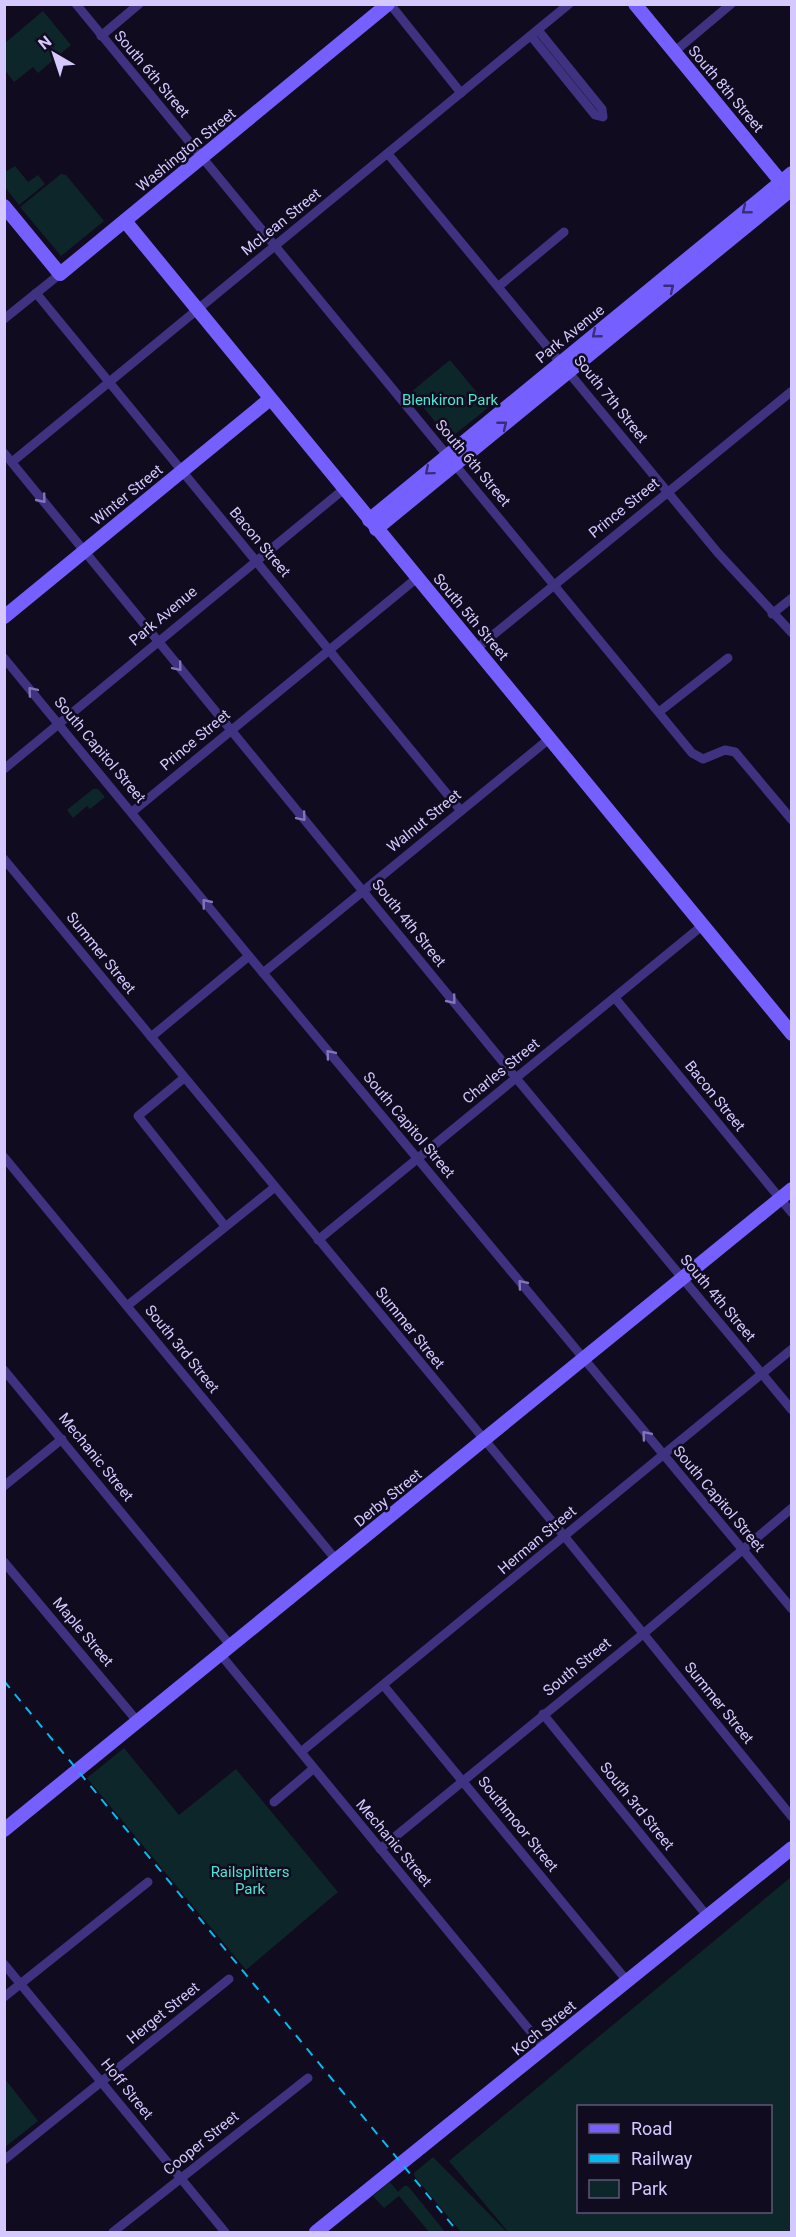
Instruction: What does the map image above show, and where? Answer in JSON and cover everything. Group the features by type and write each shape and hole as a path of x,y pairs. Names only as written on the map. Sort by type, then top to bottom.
{"street":[{"name":"South 6th Street","path":"75,4 692,753 698,758 708,759 725,750 735,752 792,820"},
{"path":"101,36 139,4"},
{"path":"389,4 461,93"},
{"name":"Washington Street","path":"4,320 389,4"},
{"name":"McLean Street","path":"12,462 569,4"},
{"name":"South 8th Street","path":"635,4 789,186"},
{"path":"674,52 731,4"},
{"path":"534,33 602,109 603,117 595,115 534,33"},
{"name":"South 7th Street","path":"388,154 668,492 772,614 792,633"},
{"name":"Park Avenue","path":"373,524 789,186"},
{"path":"4,206 60,274"},
{"name":"South 5th Street","path":"125,221 792,1034"},
{"path":"499,286 564,232"},
{"name":"Bacon Street","path":"36,294 460,811"},
{"name":"Prince Street","path":"476,649 792,391"},
{"name":"Winter Street","path":"4,617 270,399"},
{"name":"South 4th Street","path":"4,453 230,731 792,1410"},
{"name":"Park Avenue","path":"4,769 344,489"},
{"name":"Prince Street","path":"132,812 417,578"},
{"path":"772,614 792,598"},
{"name":"South Capitol Street","path":"4,658 792,1609"},
{"path":"659,712 728,658"},
{"name":"Walnut Street","path":"263,973 549,739"},
{"name":"Summer Street","path":"4,859 565,1537 792,1817"},
{"name":"Charles Street","path":"318,1240 703,925"},
{"path":"151,1037 249,956"},
{"name":"Bacon Street","path":"615,998 792,1213"},
{"path":"184,1078 138,1116 225,1226"},
{"name":"South 3rd Street","path":"5,1160 337,1561"},
{"path":"127,1306 275,1186"},
{"name":"Derby Street","path":"4,1830 792,1189"},
{"name":"Herman Street","path":"301,1752 792,1349"},
{"name":"Mechanic Street","path":"4,1370 62,1439 226,1651 313,1769 545,2049"},
{"path":"4,1486 62,1439"},
{"name":"South Street","path":"380,1849 643,1634 741,1548 792,1508"},
{"name":"Maple Street","path":"4,1562 138,1722"},
{"name":"Southmoor Street","path":"384,1686 628,1982"},
{"name":"South 3rd Street","path":"543,1714 708,1917"},
{"path":"274,1802 313,1769"},
{"name":"Koch Street","path":"316,2232 792,1848"},
{"path":"4,1997 148,1882"},
{"name":"Hoff Street","path":"4,1964 225,2232"},
{"name":"Herget Street","path":"4,2160 229,1979"},
{"name":"Cooper Street","path":"112,2232 308,2078"}],"green space":[{"path":"43,11 71,45 38,73 33,67 14,82 5,70 5,43"},
{"path":"15,166 28,182 38,175 45,184 19,205 5,187 5,172"},
{"path":"61,174 66,175 104,221 61,256 20,207"},
{"name":"Blenkiron Park","path":"450,360 489,407 449,439 411,392"},
{"path":"93,789 98,789 105,797 90,809 87,806 73,818 67,810"},
{"name":"Railsplitters Park","path":"124,1748 179,1815 236,1769 338,1892 246,1970 87,1778"},
{"path":"791,1877 791,2232 508,2232 449,2161"},
{"path":"5,2079 38,2121 4,2147"},
{"path":"433,2157 507,2232 461,2232 415,2177 414,2173"},
{"path":"390,2182 398,2192 404,2186 408,2186 445,2232 429,2232 399,2196 384,2208 373,2196"}],"railway":[{"path":"4,1681 458,2232"}]}
